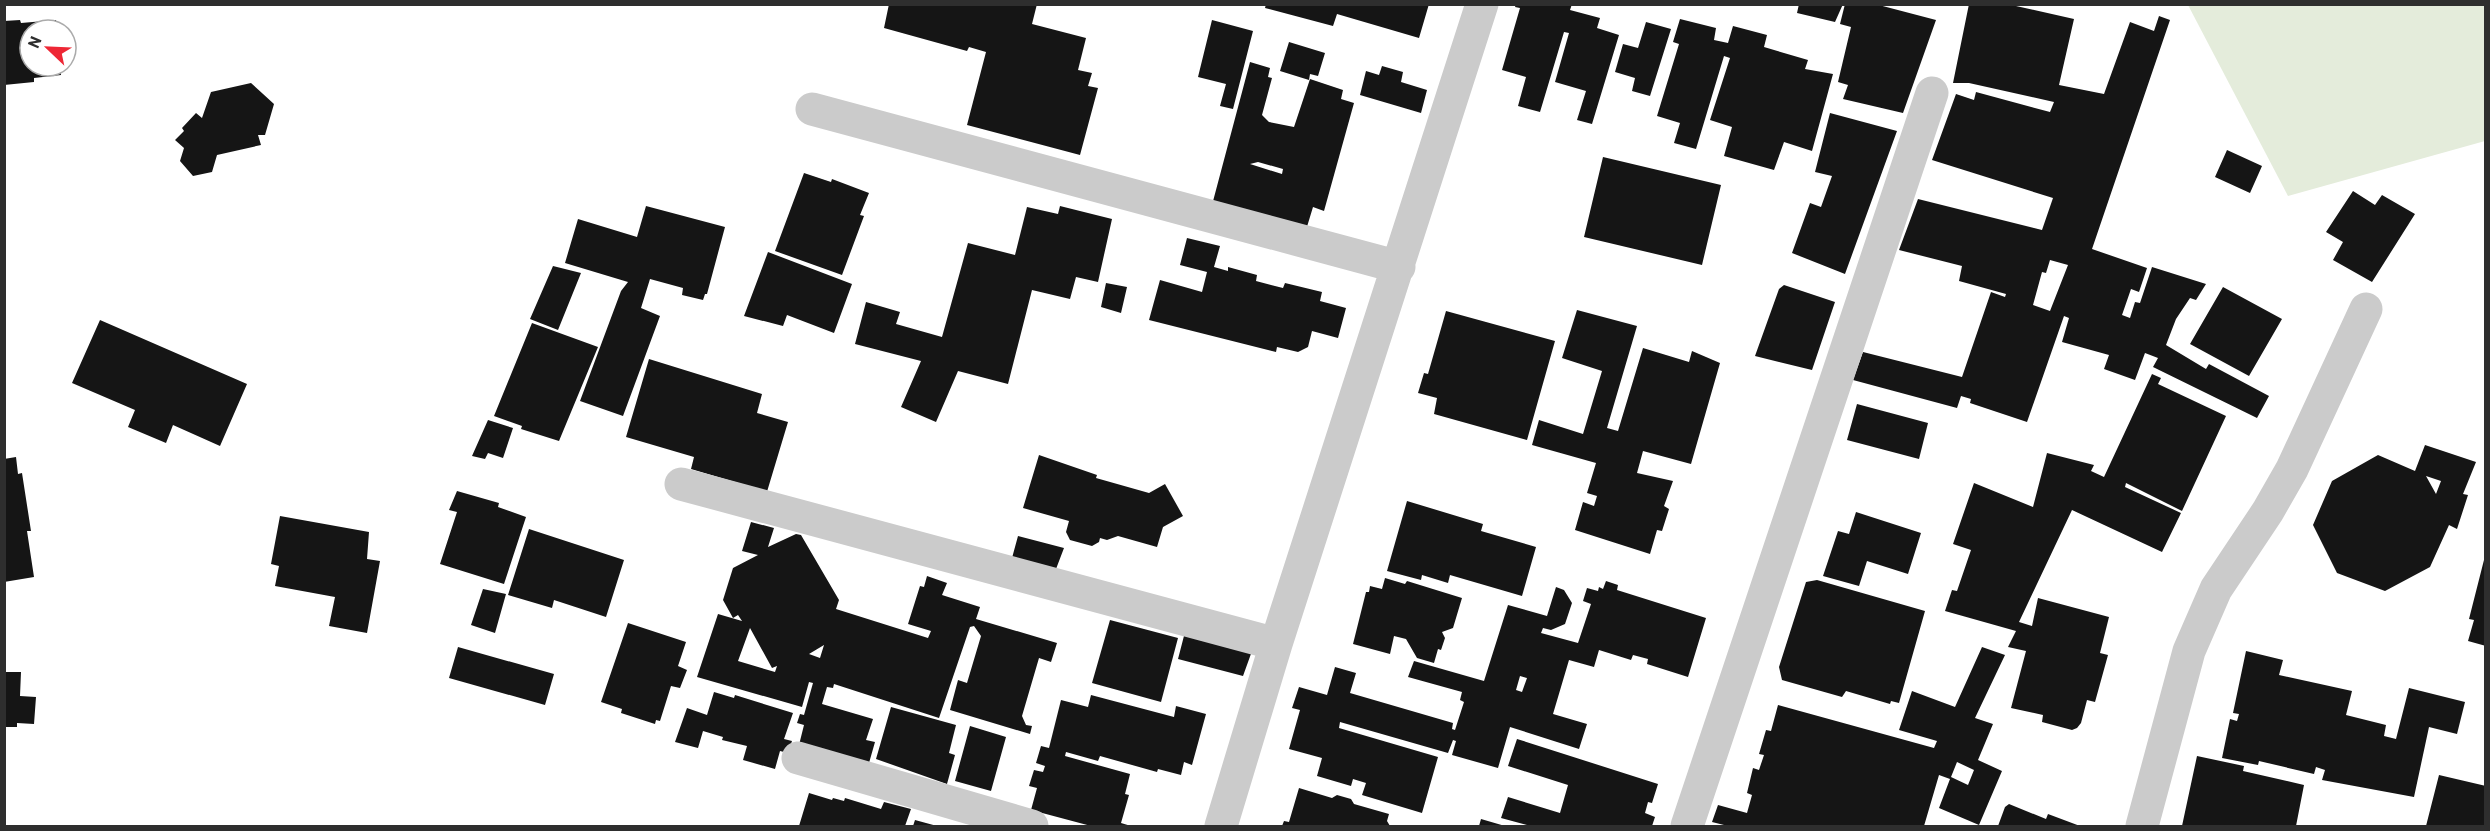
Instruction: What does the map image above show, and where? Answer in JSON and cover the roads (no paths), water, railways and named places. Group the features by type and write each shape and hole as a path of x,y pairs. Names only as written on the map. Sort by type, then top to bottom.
{"street":[{"path":"1221,826 1276,644 1482,4"},
{"path":"1687,826 1932,93"},
{"path":"812,109 1399,267"},
{"path":"2142,826 2189,651 2216,589 2268,512 2292,469 2366,309"},
{"path":"681,484 1276,644"},
{"path":"798,758 1032,826"}]}
